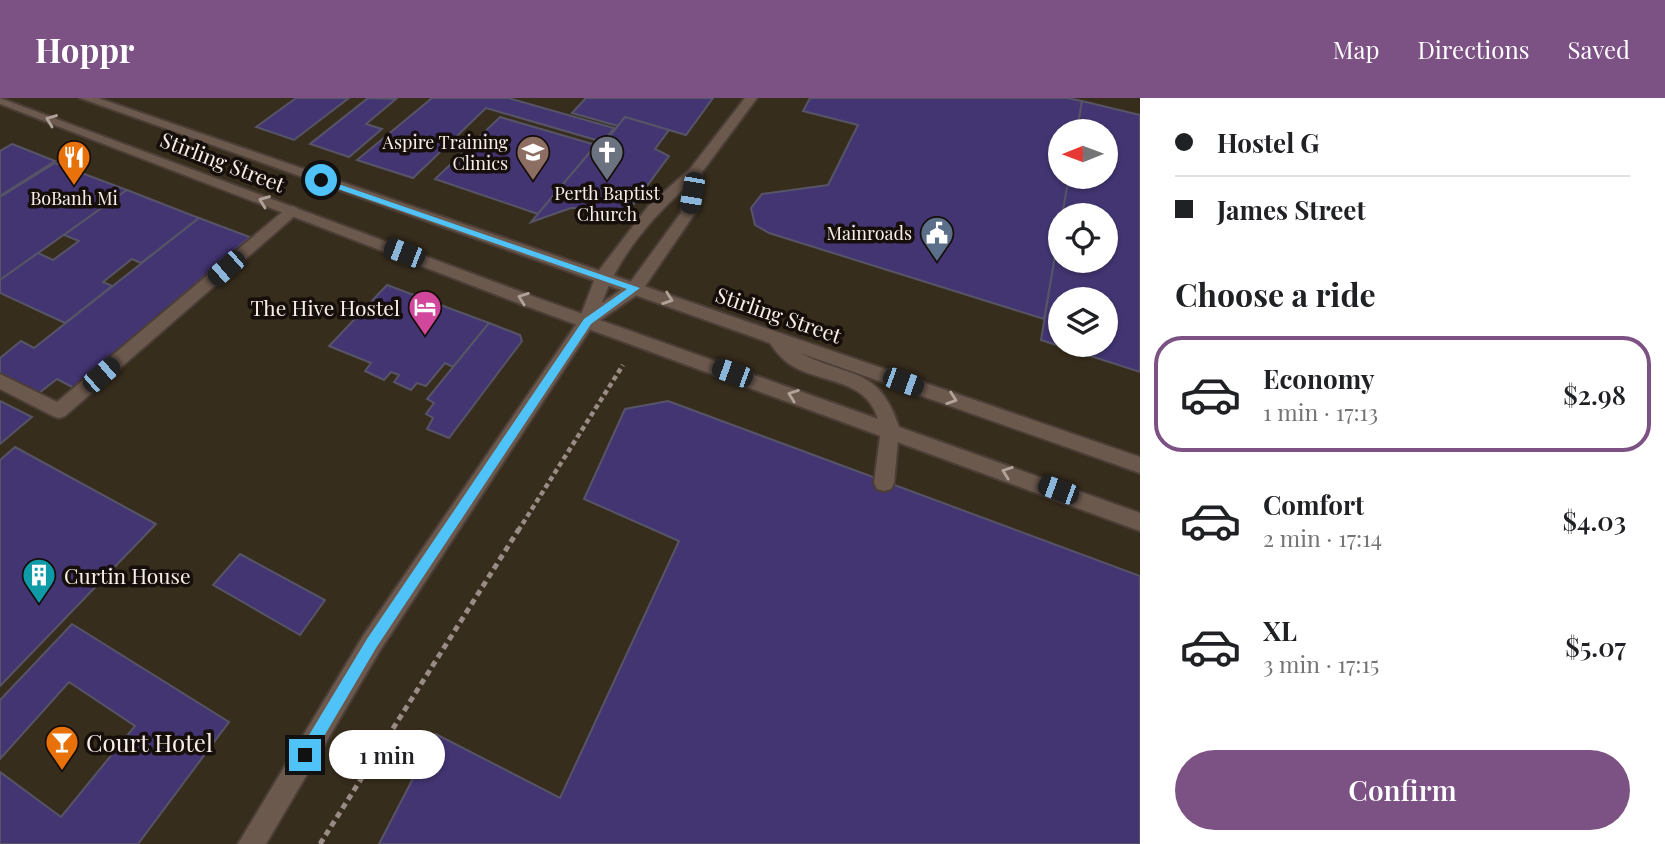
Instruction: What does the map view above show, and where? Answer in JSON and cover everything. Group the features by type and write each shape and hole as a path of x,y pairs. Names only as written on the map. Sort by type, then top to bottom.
{"street":[{"name":"Stirling Street","path":"86,98 1140,466"},
{"path":"251,844 372,644 587,321 603,277 655,207 695,172 751,98"},
{"name":"Stirling Street","path":"0,100 587,321 1140,522"},
{"path":"587,321 635,288 688,213 695,172"},
{"path":"0,381 59,411 292,211"},
{"path":"771,335 795,359 860,384 875,394 883,406 890,429 884,483"}],"path":[{"path":"320,844 622,365 631,363"}],"shaded area":[{"path":"0,98 1140,98 1140,844 0,844"}],"building":[{"path":"296,98 349,98 294,140 256,127"},
{"path":"368,98 396,99 366,124 382,129 349,157 310,144"},
{"path":"432,98 508,98 614,128 603,142 486,108 413,178 357,160"},
{"path":"586,98 713,98 686,135 625,117 618,126 572,113"},
{"name":"Mainroads","path":"810,98 1067,98 1082,101 1079,119 1048,119 1048,189 1067,189 1064,203 1048,203 1048,273 1052,273 1044,319 769,233 755,225 751,208 762,194 828,185 858,125 803,111"},
{"path":"1082,101 1140,115 1140,372 1094,357 1118,357 1118,287 1050,287 1052,273 1118,273 1118,203 1064,203 1067,189 1118,189 1118,119 1079,119"},
{"path":"500,117 596,145 538,214 435,179"},
{"name":"Perth Baptist Church","path":"625,117 669,130 655,149 669,156 624,217 594,208 571,208 531,222 596,145 601,147"},
{"path":"12,144 55,161 0,196 0,151"},
{"path":"55,163 127,190 0,280 0,197"},
{"path":"127,190 199,218 141,263 132,259 103,282 112,286 65,323 0,293 0,280 38,253 53,260 79,241 64,235"},
{"path":"199,218 250,237 74,388 57,379 39,393 0,373 0,358 21,341 34,348"},
{"path":"387,285 489,323 453,367 445,363 426,386 417,383 411,390 394,382 399,375 391,372 384,380 365,371 371,363 329,346"},
{"path":"1048,298 1048,342 1041,340"},
{"path":"489,323 520,335 522,341 449,438 427,429 433,418 426,414 434,403 427,399"},
{"path":"0,401 32,417 0,444"},
{"path":"668,401 1140,576 1140,844 379,844 436,734 560,798 679,541 584,499 625,409"},
{"name":"Curtin House","path":"15,447 156,524 0,686 0,460"},
{"path":"240,554 325,600 300,635 213,585"},
{"path":"72,624 229,722 138,844 0,844 0,772 61,817 135,726 69,682 0,759 0,700"}],"place":[{"name":"Aspire Training Clinics","path":"533,182"},
{"name":"Perth Baptist Church","path":"607,182"},
{"name":"BoBanh Mi","path":"74,187"},
{"name":"Mainroads","path":"937,263"},
{"name":"The Hive Hostel","path":"425,337"},
{"name":"Curtin House","path":"39,605"},
{"name":"Court Hotel","path":"62,772"}],"route":[{"path":"305,755 372,644 587,321 635,288 321,180"}]}
